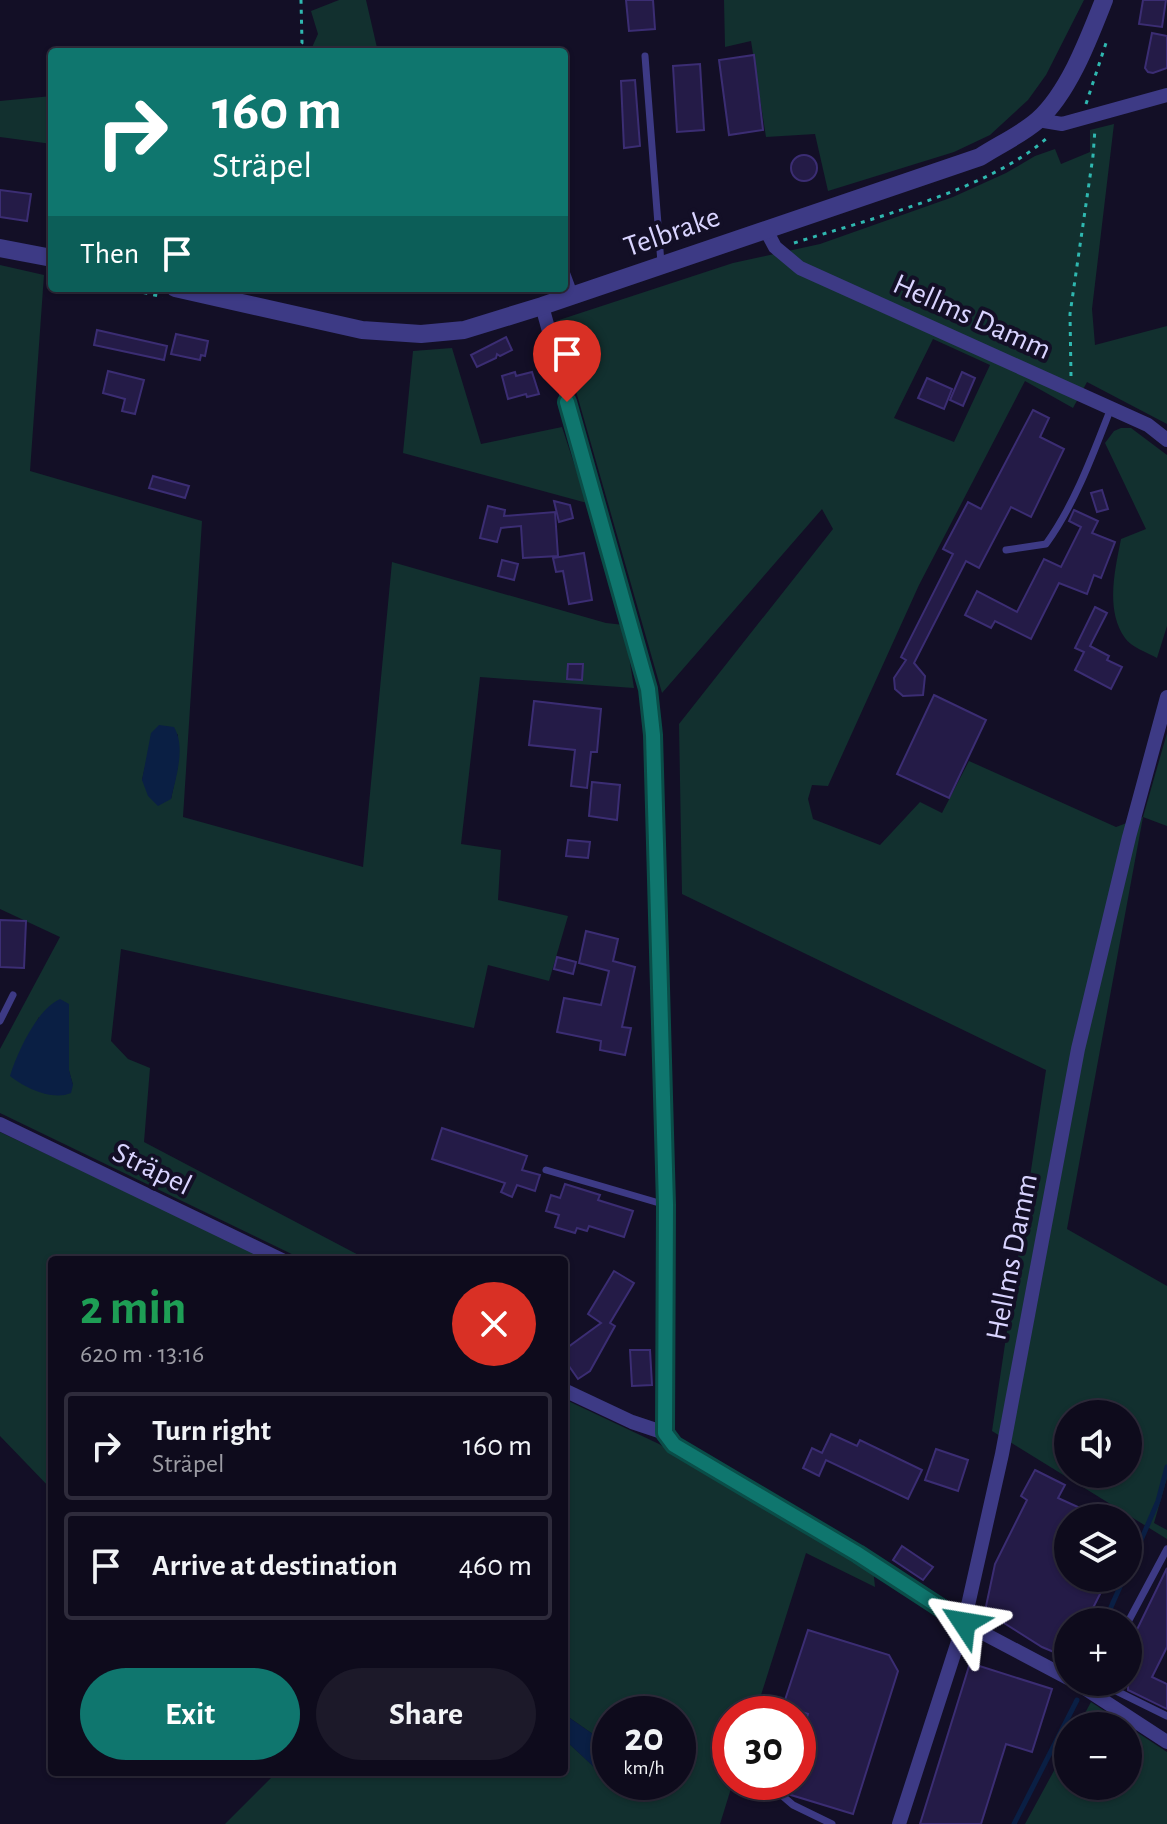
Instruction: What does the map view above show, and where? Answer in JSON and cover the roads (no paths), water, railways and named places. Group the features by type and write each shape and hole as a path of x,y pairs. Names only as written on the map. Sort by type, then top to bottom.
{"street":[{"name":"Telbrake","path":"171,293 392,334 464,330 542,306 980,157 1038,120 1067,82 1104,0"},
{"path":"1038,120 1062,124 1167,95"},
{"name":"Hellms Damm","path":"766,230 775,247 800,268 1148,425 1167,440"},
{"path":"0,248 48,257"},
{"path":"542,306 648,689 653,735 666,1205 665,1433"},
{"name":"Hellms Damm","path":"899,1824 964,1623 1002,1454 1078,1049 1129,837 1167,697"},
{"name":"Sträpel","path":"0,1124 274,1256"},
{"path":"568,1392 632,1422 665,1433 674,1445 858,1554 964,1623 1054,1671"},
{"path":"1110,1696 1167,1742"}],"lane":[{"path":"645,56 661,265"},
{"path":"568,278 574,295"},
{"path":"1006,550 1046,544 1057,529 1111,408"},
{"path":"0,1021 13,995"},
{"path":"546,1170 666,1205"},
{"path":"1135,1608 1167,1549"},
{"path":"1121,1696 1167,1716"},
{"path":"787,1800 832,1824"}],"water":[{"path":"159,725 174,727 180,753 171,799 158,806 148,796 142,780 151,733"},
{"path":"60,999 69,1004 69,1070 73,1085 71,1093 56,1095 31,1089 10,1076 36,1022"},
{"path":"568,1717 592,1733 592,1765 568,1743"}],"waterway":[{"path":"1142,1538 1158,1501 1167,1467"},
{"path":"1111,1608 1118,1592"},
{"path":"1014,1824 1077,1700"}]}
